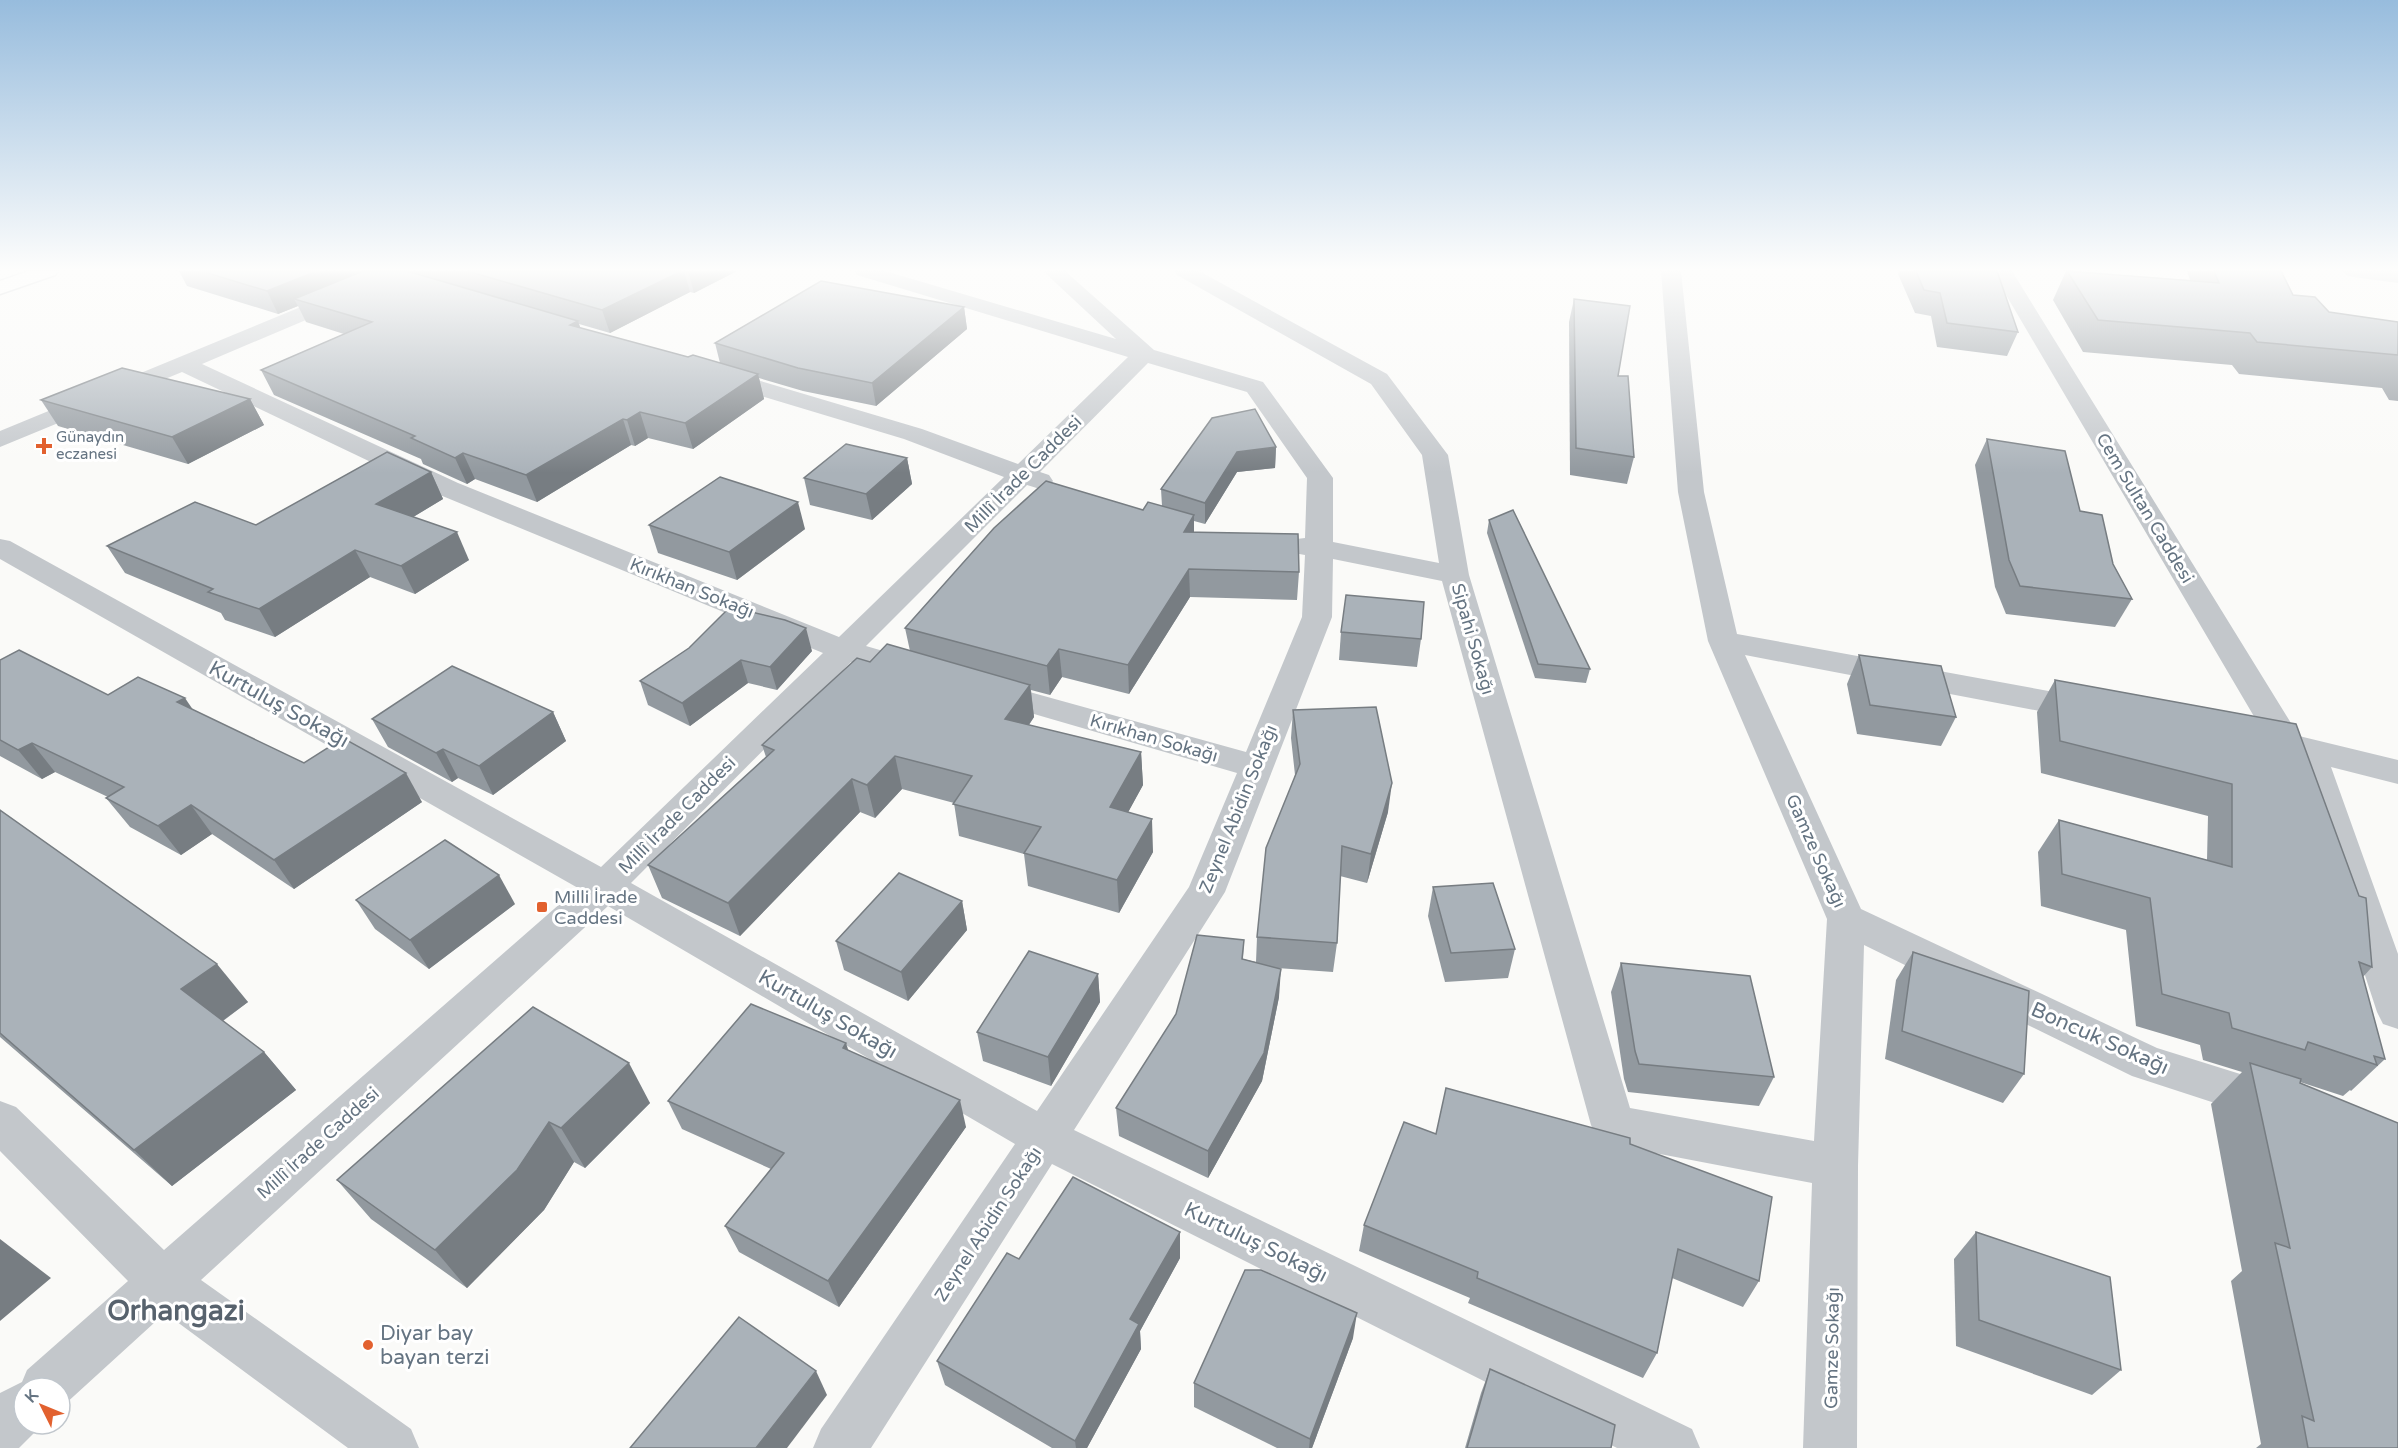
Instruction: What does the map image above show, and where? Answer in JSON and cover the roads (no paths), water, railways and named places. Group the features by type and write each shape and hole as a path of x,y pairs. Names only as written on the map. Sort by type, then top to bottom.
{"street":[{"path":"0,440 240,339"},
{"name":"Zeynel Abidin Sokağı","path":"840,1448 1206,892 1317,617 1320,478 1255,387 1096,339"},
{"path":"1129,339 1145,353"},
{"name":"Sipahi Sokağı","path":"1306,339 1379,379 1435,455 1455,574 1613,1125 1835,1166"},
{"name":"Gamze Sokağı","path":"1677,339 1691,492 1723,641 1846,919 1835,1166 1836,1445"},
{"name":"Cem Sultan Caddesi","path":"2038,339 2298,747 2398,1012"},
{"name":"Millî İrade Caddesi","path":"58,1376 605,886 1145,353"},
{"name":"Kırıkhan Sokağı","path":"183,364 449,489 844,650 1256,767"},
{"path":"697,369 913,434 1066,490"},
{"path":"1276,544 1319,548 1455,574"},
{"name":"Kurtuluş Sokağı","path":"0,547 605,886 1045,1138 1673,1448"},
{"path":"1723,641 2114,714"},
{"path":"2229,736 2298,747 2398,772"},
{"name":"Boncuk Sokağı","path":"1846,919 2147,1063 2307,1113"},
{"path":"0,1120 163,1282 392,1448"},
{"path":"0,1429 12,1418"}],"place":[{"name":"Günaydın eczanesi","path":"44,446"},
{"name":"Milli İrade Caddesi","path":"542,907"},
{"name":"Diyar bay bayan terzi","path":"368,1345"}],"district":[{"name":"Orhangazi","path":"176,1310"}]}
